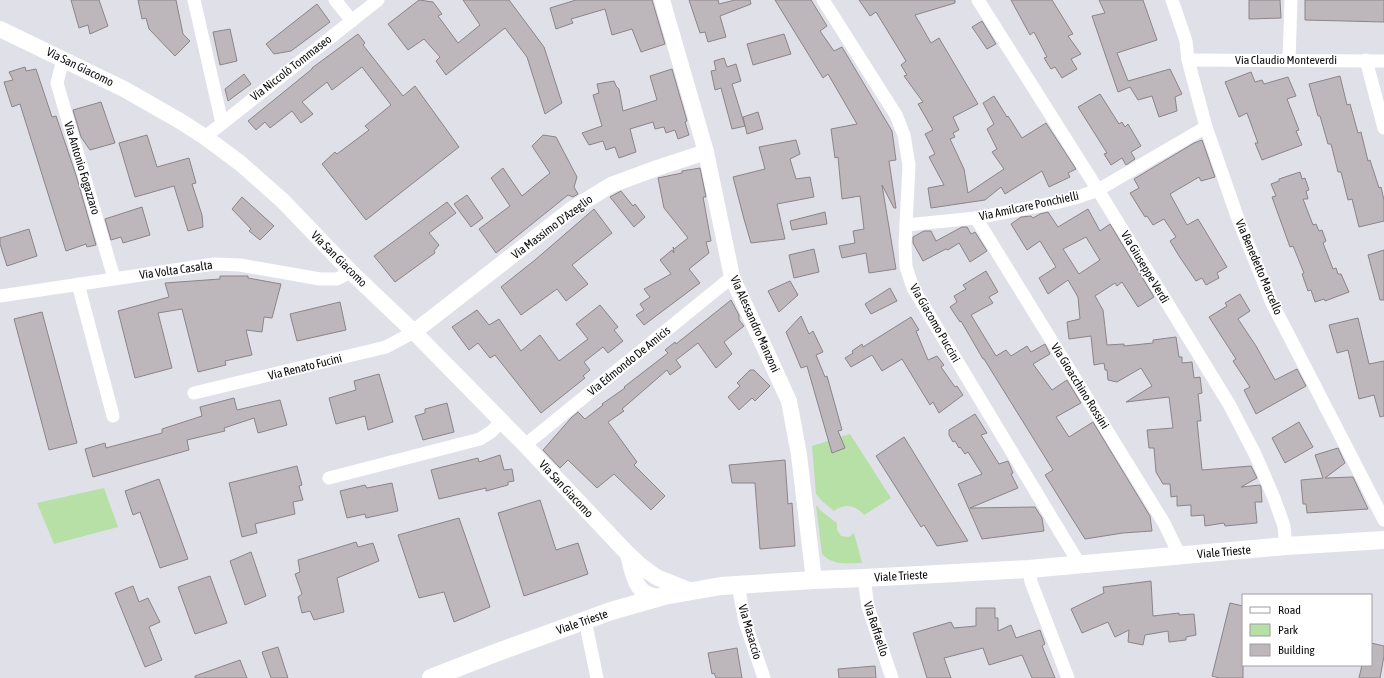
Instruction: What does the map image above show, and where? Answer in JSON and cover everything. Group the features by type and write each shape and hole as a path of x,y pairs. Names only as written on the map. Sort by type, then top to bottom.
{"main road":[{"name":"Viale Trieste","path":"431,678 585,620 664,596 691,591 738,585 814,580 1029,569 1286,546 1384,540"}],"street":[{"path":"194,0 222,123"},
{"path":"335,0 352,21"},
{"name":"Via Niccolò Tommaseo","path":"205,137 378,0"},
{"name":"Via Alessandro Manzoni","path":"662,0 706,152 732,277 789,401 800,455 814,580"},
{"name":"Via Giacomo Puccini","path":"823,0 896,115 904,135 909,165 905,245 906,267 912,288 1080,565"},
{"name":"Via Giuseppe Verdi","path":"978,0 1098,190 1229,404 1255,454 1274,498 1284,526 1286,546"},
{"name":"Via Benedetto Marcello","path":"1172,0 1186,41 1188,60 1206,127 1238,219 1272,302 1384,520"},
{"path":"1289,61 1291,0"},
{"name":"Via San Giacomo","path":"0,29 63,58 124,89 180,121 205,137 240,163 283,201 351,272 414,332 525,445 628,554 656,577 691,591"},
{"name":"Via Antonio Fogazzaro","path":"63,58 57,83 114,278"},
{"name":"Via Claudio Monteverdi","path":"1188,60 1384,61"},
{"path":"1366,60 1384,128"},
{"name":"Via Amilcare Ponchielli","path":"906,225 976,218 1059,202 1098,190 1206,127"},
{"name":"Via Massimo D'Azeglio","path":"414,332 572,209 611,185 656,168 706,152"},
{"name":"Via Gioacchino Rossini","path":"976,218 1164,523 1180,556"},
{"name":"Via Volta Casalta","path":"0,296 214,264 240,265 320,279 337,279 351,272"},
{"name":"Via Edmondo De Amicis","path":"525,445 732,277"},
{"path":"78,284 113,416"},
{"name":"Via Renato Fucini","path":"194,393 386,347 414,332"},
{"path":"329,478 480,439 491,432 501,422"},
{"name":"Via San Giacomo","path":"628,554 635,582"},
{"path":"1029,569 1031,582 1068,678"},
{"name":"Via San Giacomo","path":"656,577 661,585 664,596"},
{"name":"Via Raffaello","path":"864,578 868,607 892,678"},
{"path":"635,582 641,591 648,594 664,596"},
{"path":"611,612 631,592 635,582"},
{"name":"Via Masaccio","path":"738,585 745,622 764,678"},
{"path":"585,620 597,678"}],"green space":[{"path":"850,434 891,498 864,515 854,507 850,506 838,508 834,511 816,494 812,446"},
{"path":"104,488 118,527 54,544 37,503"},
{"path":"816,505 821,511 837,523 837,530 841,536 849,537 854,533 862,563 836,562 826,558 822,554"}],"building":[{"path":"71,0 99,0 108,26 90,34 88,25 79,28"},
{"path":"138,0 176,0 183,34 190,41 175,56 149,29 146,18 142,19"},
{"path":"419,0 433,2 442,14 438,16 458,43 480,25 463,0 509,0 544,47 562,103 545,114 527,57 505,28 446,75 436,61 440,57 424,39 408,50 388,24"},
{"path":"576,0 652,0 665,44 641,52 632,29 612,35 605,9 571,19 573,23 556,29 550,8"},
{"path":"689,0 718,0 719,4 735,0 750,0 751,4 720,16 726,37 708,42 705,32 700,33"},
{"path":"775,0 811,0 827,26 820,31 834,51 842,47 892,131 896,160 889,161 896,208 894,208 882,185 896,269 869,273 866,253 842,258 839,246 855,243 853,231 864,229 860,196 842,199 838,157 835,158 831,129 857,124 828,74 823,78"},
{"path":"859,0 955,0 955,3 915,15 931,43 939,38 978,104 953,117 959,130 953,133 955,137 950,139 964,169 968,193 1004,169 992,152 997,149 987,129 994,124 983,103 994,96 1022,138 1046,123 1076,169 1068,173 1070,177 1049,187 1042,171 1005,194 1001,187 985,200 931,208 928,188 944,185 929,157 935,154 925,134 933,130 918,104 923,102 904,76 907,75 901,65 906,61 876,12 870,16"},
{"path":"1011,0 1052,0 1073,34 1068,36 1081,54 1071,59 1077,69 1062,78 1055,67 1051,69 1044,58 1047,57 1034,32 1030,35"},
{"path":"1099,0 1143,0 1157,40 1117,53 1128,81 1170,69 1182,94 1175,97 1177,111 1159,117 1152,96 1138,100 1130,87 1118,92 1092,16 1105,13"},
{"path":"1249,0 1280,0 1281,18 1249,19"},
{"path":"1305,0 1384,0 1384,22 1305,20"},
{"path":"317,4 330,22 291,51 274,54 266,44"},
{"path":"982,21 996,44 987,49 972,27"},
{"path":"230,29 237,61 220,65 213,32"},
{"path":"358,34 365,43 363,45 403,96 415,86 459,147 366,220 322,164 335,152 337,154 369,130 365,126 391,105 362,67 332,90 327,82 302,102 313,114 301,123 292,111 270,128 265,122 256,130 248,121 312,68"},
{"path":"784,34 791,54 753,65 747,44"},
{"path":"724,58 727,67 736,64 741,81 732,84 745,126 732,129 721,88 715,90 711,71 716,70 714,61"},
{"path":"25,67 26,71 36,69 52,117 56,116 76,175 96,245 87,247 86,244 66,251 20,104 12,107 4,82 13,80 9,72"},
{"path":"672,69 687,121 685,122 689,135 678,139 675,130 666,133 664,127 655,129 653,122 630,129 636,152 619,158 615,147 606,150 603,141 589,145 582,133 602,126 593,95 599,93 597,84 614,81 619,89 623,111 657,100 650,76"},
{"path":"1251,72 1255,82 1262,80 1264,84 1288,77 1296,96 1287,99 1299,130 1296,131 1302,145 1262,160 1255,143 1258,143 1247,113 1239,117 1225,82"},
{"path":"244,74 251,84 228,101 225,89"},
{"path":"1340,76 1347,105 1350,104 1358,133 1361,132 1368,161 1370,160 1379,188 1381,187 1384,200 1384,221 1359,227 1352,199 1348,200 1341,172 1338,172 1331,144 1328,144 1309,84"},
{"path":"1100,94 1119,124 1122,122 1125,127 1128,124 1141,146 1131,152 1135,159 1126,165 1122,158 1111,165 1104,154 1107,153 1078,107"},
{"path":"101,102 115,143 90,150 81,137 73,110"},
{"path":"758,112 763,129 747,134 743,117"},
{"path":"147,135 157,167 189,158 196,183 192,184 202,215 203,227 188,231 174,186 135,197 119,143"},
{"path":"543,135 556,137 577,177 574,187 578,194 573,197 568,195 496,253 479,229 510,206 491,178 503,168 522,196 550,173 532,146"},
{"path":"796,140 800,154 790,159 796,179 810,177 814,197 777,204 785,239 751,243 733,177 765,169 759,147"},
{"path":"1202,140 1215,177 1201,181 1199,177 1170,194 1187,225 1198,219 1227,267 1217,273 1219,278 1206,285 1202,278 1196,281 1179,256 1170,241 1176,237 1164,219 1153,225 1147,216 1145,217 1130,193 1139,188 1134,179 1194,143"},
{"path":"700,168 706,197 703,197 711,241 706,242 709,253 689,269 700,283 644,325 636,315 644,310 640,304 650,297 644,289 671,274 660,260 672,250 674,253 673,247 674,249 688,238 664,208 658,178 682,173 682,171"},
{"path":"1300,172 1302,179 1305,178 1309,190 1306,191 1308,199 1303,199 1313,225 1316,224 1319,231 1322,230 1326,241 1323,243 1333,269 1336,268 1338,274 1341,274 1349,292 1325,301 1324,299 1315,302 1311,290 1308,291 1302,274 1304,273 1293,246 1290,247 1272,197 1276,196 1271,184 1279,181 1279,179"},
{"path":"621,191 633,206 635,204 645,217 634,227 610,197"},
{"path":"467,195 483,218 471,227 454,204"},
{"path":"242,197 274,226 260,240 249,231 251,229 232,209"},
{"path":"447,202 456,213 429,233 439,245 434,251 435,253 395,282 374,256"},
{"path":"142,207 150,235 123,243 121,237 111,240 105,219"},
{"path":"594,209 612,233 572,265 588,284 566,301 557,289 521,315 501,287"},
{"path":"1088,209 1100,231 1110,224 1154,297 1138,307 1122,282 1117,286 1115,283 1095,296 1103,310 1107,345 1124,344 1124,346 1153,343 1153,340 1176,337 1179,357 1182,357 1182,363 1192,362 1194,378 1200,377 1202,393 1198,394 1201,421 1197,421 1202,470 1251,466 1257,478 1241,487 1260,485 1261,487 1262,502 1255,502 1257,523 1225,526 1224,523 1205,526 1204,515 1191,516 1191,505 1177,506 1177,496 1171,497 1170,484 1163,484 1156,472 1154,448 1149,448 1147,430 1173,428 1169,397 1126,402 1152,386 1141,368 1117,382 1108,380 1107,370 1105,370 1104,363 1094,365 1091,336 1069,339 1067,322 1080,319 1078,297 1068,280 1048,294 1039,278 1056,267 1040,241 1027,250 1011,224 1021,217 1031,216 1033,218 1048,212 1058,227","holes":["1086,237 1100,260 1079,274 1063,249"]},
{"path":"825,212 827,224 792,230 790,221"},
{"path":"962,227 967,227 971,234 975,232 987,251 970,262 959,243 948,250 946,249 923,261 913,243 913,237 924,231 931,231 936,241"},
{"path":"29,229 37,256 7,266 0,244 0,238"},
{"path":"814,249 819,272 794,278 789,255"},
{"path":"1384,250 1384,300 1380,300 1368,255"},
{"path":"986,271 998,292 989,297 993,303 971,315 996,356 1006,350 1011,356 1027,346 1031,352 1045,344 1050,354 1033,364 1052,390 1067,380 1081,403 1056,417 1069,437 1093,422 1150,516 1152,531 1123,533 1085,539 1045,475 1053,470 983,359 961,321 960,322 950,307 957,302 954,296 966,289 963,285"},
{"path":"220,276 248,276 248,278 281,284 272,318 264,317 262,332 246,330 252,355 225,361 226,365 198,372 182,309 158,313 172,368 135,378 118,311 169,297 165,283 220,279"},
{"path":"790,281 798,295 779,312 768,291"},
{"path":"890,288 897,301 871,314 865,304"},
{"path":"1240,294 1250,311 1238,319 1256,346 1275,380 1297,369 1306,386 1256,414 1244,390 1250,387 1233,361 1236,359 1209,317 1227,306 1225,303"},
{"path":"731,300 739,315 739,320 744,326 724,342 732,354 716,368 698,343 676,360 681,367 670,375 667,370 622,409 624,411 608,422 637,462 634,465 665,496 651,510 614,474 597,488 568,460 560,468 543,450 578,412 585,419 668,353 665,350 675,342 676,344"},
{"path":"340,302 346,330 297,341 290,314"},
{"path":"600,305 618,327 614,330 623,341 608,353 603,347 584,362 590,370 583,376 585,378 541,413 495,355 490,358 478,343 469,350 452,327 477,310 489,325 499,319 521,351 540,335 559,361 588,339 576,324"},
{"path":"42,312 77,443 49,450 14,319"},
{"path":"801,316 809,334 813,331 823,352 816,355 825,377 827,376 842,430 838,431 845,448 832,453 807,366 801,368 786,332"},
{"path":"911,317 919,330 916,331 928,360 937,356 944,365 941,367 955,387 957,386 963,395 939,413 933,402 930,405 902,359 882,371 872,355 851,367 845,358 853,353 852,351 862,344 863,347"},
{"path":"1358,318 1369,364 1384,361 1384,416 1380,417 1374,395 1359,399 1348,350 1337,353 1329,325"},
{"path":"750,370 754,370 770,386 755,401 752,398 739,410 728,397 740,386 737,383"},
{"path":"379,374 393,422 368,430 365,416 336,424 329,398 356,390 354,381"},
{"path":"234,398 237,410 280,400 287,425 258,433 254,418 224,428 225,431 187,440 189,450 93,477 85,449 105,443 106,448 162,433 162,429 202,416 200,407"},
{"path":"447,403 454,432 423,440 415,416 425,413 425,409"},
{"path":"975,414 987,433 981,435 999,464 1008,461 1013,473 1011,474 1018,488 970,508 1035,507 1042,518 1044,531 982,539 958,484 982,474 968,452 965,454 955,441 953,442 949,435 949,430"},
{"path":"1299,422 1313,447 1285,463 1272,438"},
{"path":"904,437 968,541 937,546 924,525 921,527 876,456"},
{"path":"1338,448 1345,463 1325,478 1353,477 1368,509 1307,513 1306,504 1303,504 1301,480 1323,478 1315,455"},
{"path":"500,455 504,470 512,469 514,481 508,482 508,485 486,491 486,488 439,499 431,470 478,458 479,462"},
{"path":"785,460 788,504 792,503 795,546 760,549 755,483 732,483 729,465"},
{"path":"297,466 302,485 299,486 303,500 293,502 295,514 255,524 257,533 242,537 229,483"},
{"path":"159,479 188,559 160,568 140,512 133,515 125,491"},
{"path":"392,483 398,511 366,518 365,514 347,518 340,491 365,485 367,488"},
{"path":"540,500 556,550 578,543 588,574 524,596 498,513"},
{"path":"459,518 490,607 454,622 444,592 419,598 398,535"},
{"path":"356,542 358,547 373,543 379,561 337,578 344,612 314,620 310,611 302,613 298,597 302,594 295,574 300,572 298,560"},
{"path":"251,552 266,596 245,605 230,561"},
{"path":"210,576 227,623 195,634 178,587"},
{"path":"1151,581 1153,616 1179,613 1179,615 1194,614 1196,635 1186,637 1186,640 1169,642 1168,631 1145,635 1143,645 1128,642 1129,630 1115,637 1108,622 1082,633 1071,609 1104,593 1103,587"},
{"path":"133,586 139,602 148,598 160,622 149,627 162,660 145,667 115,593"},
{"path":"1230,603 1242,606 1243,678 1219,678 1212,676"},
{"path":"976,608 995,608 995,618 998,618 998,631 1011,625 1016,638 1040,630 1045,644 1042,646 1055,678 1032,678 1022,655 989,665 983,648 944,658 951,678 927,678 913,633 951,622 954,628 976,626"},
{"path":"1372,643 1384,646 1384,656 1380,678 1359,678 1362,666 1372,666"},
{"path":"278,647 288,678 271,678 262,652"},
{"path":"737,648 742,678 716,678 714,673 712,674 708,653"},
{"path":"240,660 247,678 195,678 195,676"},
{"path":"875,666 876,678 839,678 838,669"}]}
